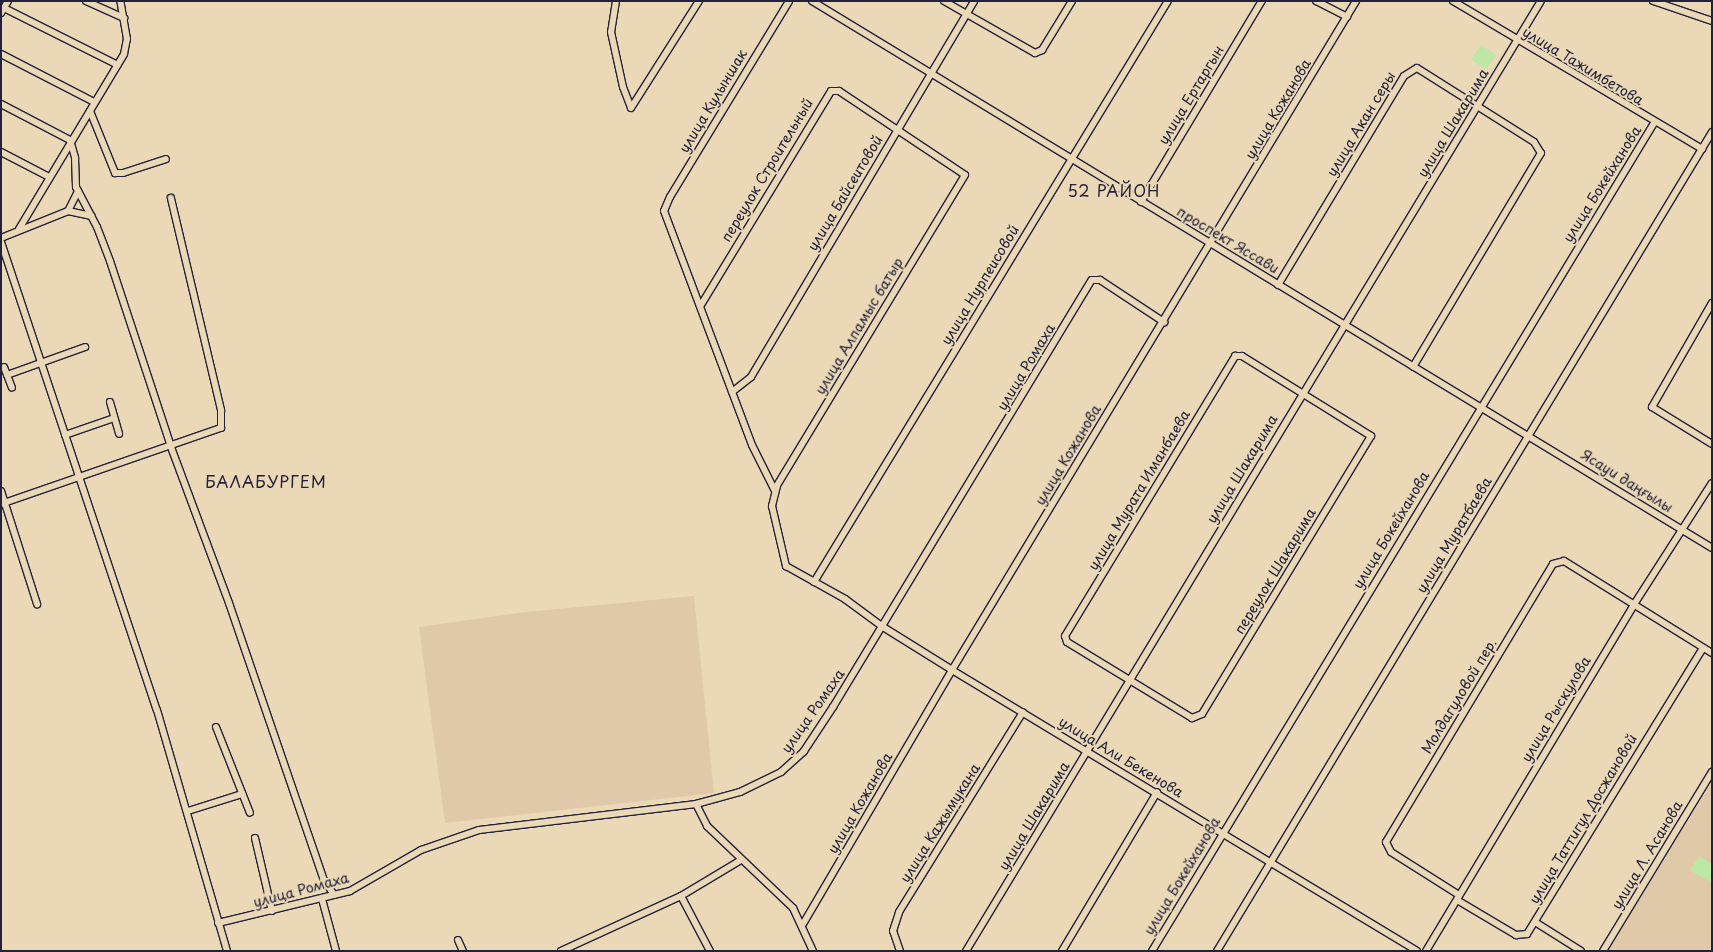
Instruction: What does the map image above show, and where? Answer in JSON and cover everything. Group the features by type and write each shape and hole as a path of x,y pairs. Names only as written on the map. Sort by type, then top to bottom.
{"street":[{"path":"8,1 3,11 118,65"},
{"path":"86,1 124,18"},
{"path":"19,229 70,140 118,65 127,39 120,1"},
{"path":"616,1 613,8 611,32 623,87 631,108 699,1"},
{"name":"улица Кулыншак","path":"701,305 666,215 667,202 789,1"},
{"name":"проспект Яссави","path":"812,1 1480,408 1529,435"},
{"path":"944,1 1035,53 1042,50 1072,1"},
{"name":"улица Байсеитовой","path":"732,392 751,377 974,1"},
{"name":"улица Нурпеисовой","path":"814,582 1168,1"},
{"name":"улица Ертаргын","path":"1141,202 1262,1"},
{"path":"1316,1 1347,17"},
{"name":"улица Кожанова","path":"803,924 952,670 1211,245 1356,1"},
{"name":"улица Тажимбетова","path":"1452,1 1517,42 1654,123 1702,149"},
{"name":"улица Шакарима","path":"966,951 1541,1"},
{"path":"1653,1 1712,21"},
{"path":"1,54 94,102"},
{"name":"улица Акан серы","path":"1278,285 1409,70 1417,68 1534,142 1541,153 1413,367"},
{"name":"переулок Строительный","path":"701,305 828,93 836,90 896,130"},
{"path":"1,104 70,140 75,158 78,191 91,216 119,286 171,447 229,603 324,880 334,895"},
{"path":"90,111 115,172 123,173 166,159"},
{"name":"улица Бокейханова","path":"1152,951 1654,123"},
{"name":"улица Алпамыс батыр","path":"775,491 965,175 896,130"},
{"name":"улица Муратбаева","path":"1217,951 1712,132"},
{"path":"1,152 49,177"},
{"path":"68,211 78,191"},
{"path":"3,504 219,430 223,424 172,198"},
{"path":"1,238 19,229 68,211 91,216"},
{"path":"1,242 188,811 227,951"},
{"name":"улица Ромаха","path":"218,923 322,899 363,885 421,850 479,830 696,804 748,788 795,761 883,627 1092,280 1100,280 1164,322"},
{"path":"1712,303 1652,407 1712,444"},
{"path":"701,305 752,445 775,491"},
{"path":"7,375 85,347"},
{"name":"улица Мурата Иманбаева","path":"1130,680 1067,642 1065,636 1071,626 1234,356 1242,356 1302,394"},
{"path":"4,367 12,388"},
{"name":"переулок Шакарима","path":"1130,680 1192,718 1200,717 1266,612 1371,436 1302,394"},
{"path":"110,402 119,434"},
{"path":"65,435 114,418"},
{"name":"Ясауи даңғылы","path":"1529,435 1712,548"},
{"name":"улица Рыскулова","path":"1426,951 1633,606 1712,483"},
{"path":"1,491 3,504 37,604"},
{"name":"улица Али Бекенова","path":"775,491 772,506 784,563 859,607 883,627 952,670 1157,792 1417,951"},
{"name":"Молдагуловой пер.","path":"1458,897 1391,852 1386,846 1388,838 1553,564 1564,561 1633,606"},
{"path":"1633,606 1712,653"},
{"name":"улица Таттигул Досжановой","path":"1458,897 1516,935 1527,934 1703,648"},
{"name":"улица Кажымукана","path":"900,951 893,931 899,912 1023,712"},
{"path":"216,727 250,813"},
{"name":"улица Л. Асанова","path":"1603,951 1712,772"},
{"path":"1062,951 1157,792"},
{"path":"188,811 242,794"},
{"path":"696,804 708,826 741,860 786,900 803,924 813,951"},
{"path":"255,838 272,912"},
{"path":"561,951 682,896 741,860"},
{"path":"682,896 710,951"},
{"path":"322,899 336,951"},
{"path":"1535,922 1581,951"},
{"path":"458,940 464,951"}],"shaded area":[{"path":"694,596 714,793 445,823 419,627 526,612"},
{"path":"1712,782 1712,946 1709,951 1608,951"}],"green space":[{"path":"1481,45 1496,55 1486,70 1471,59"},
{"path":"1699,856 1712,864 1712,883 1690,870"}],"district":[{"name":"52 РАЙОН","path":"1114,190"},
{"name":"БАЛАБУРГЕМ","path":"266,481"}]}
